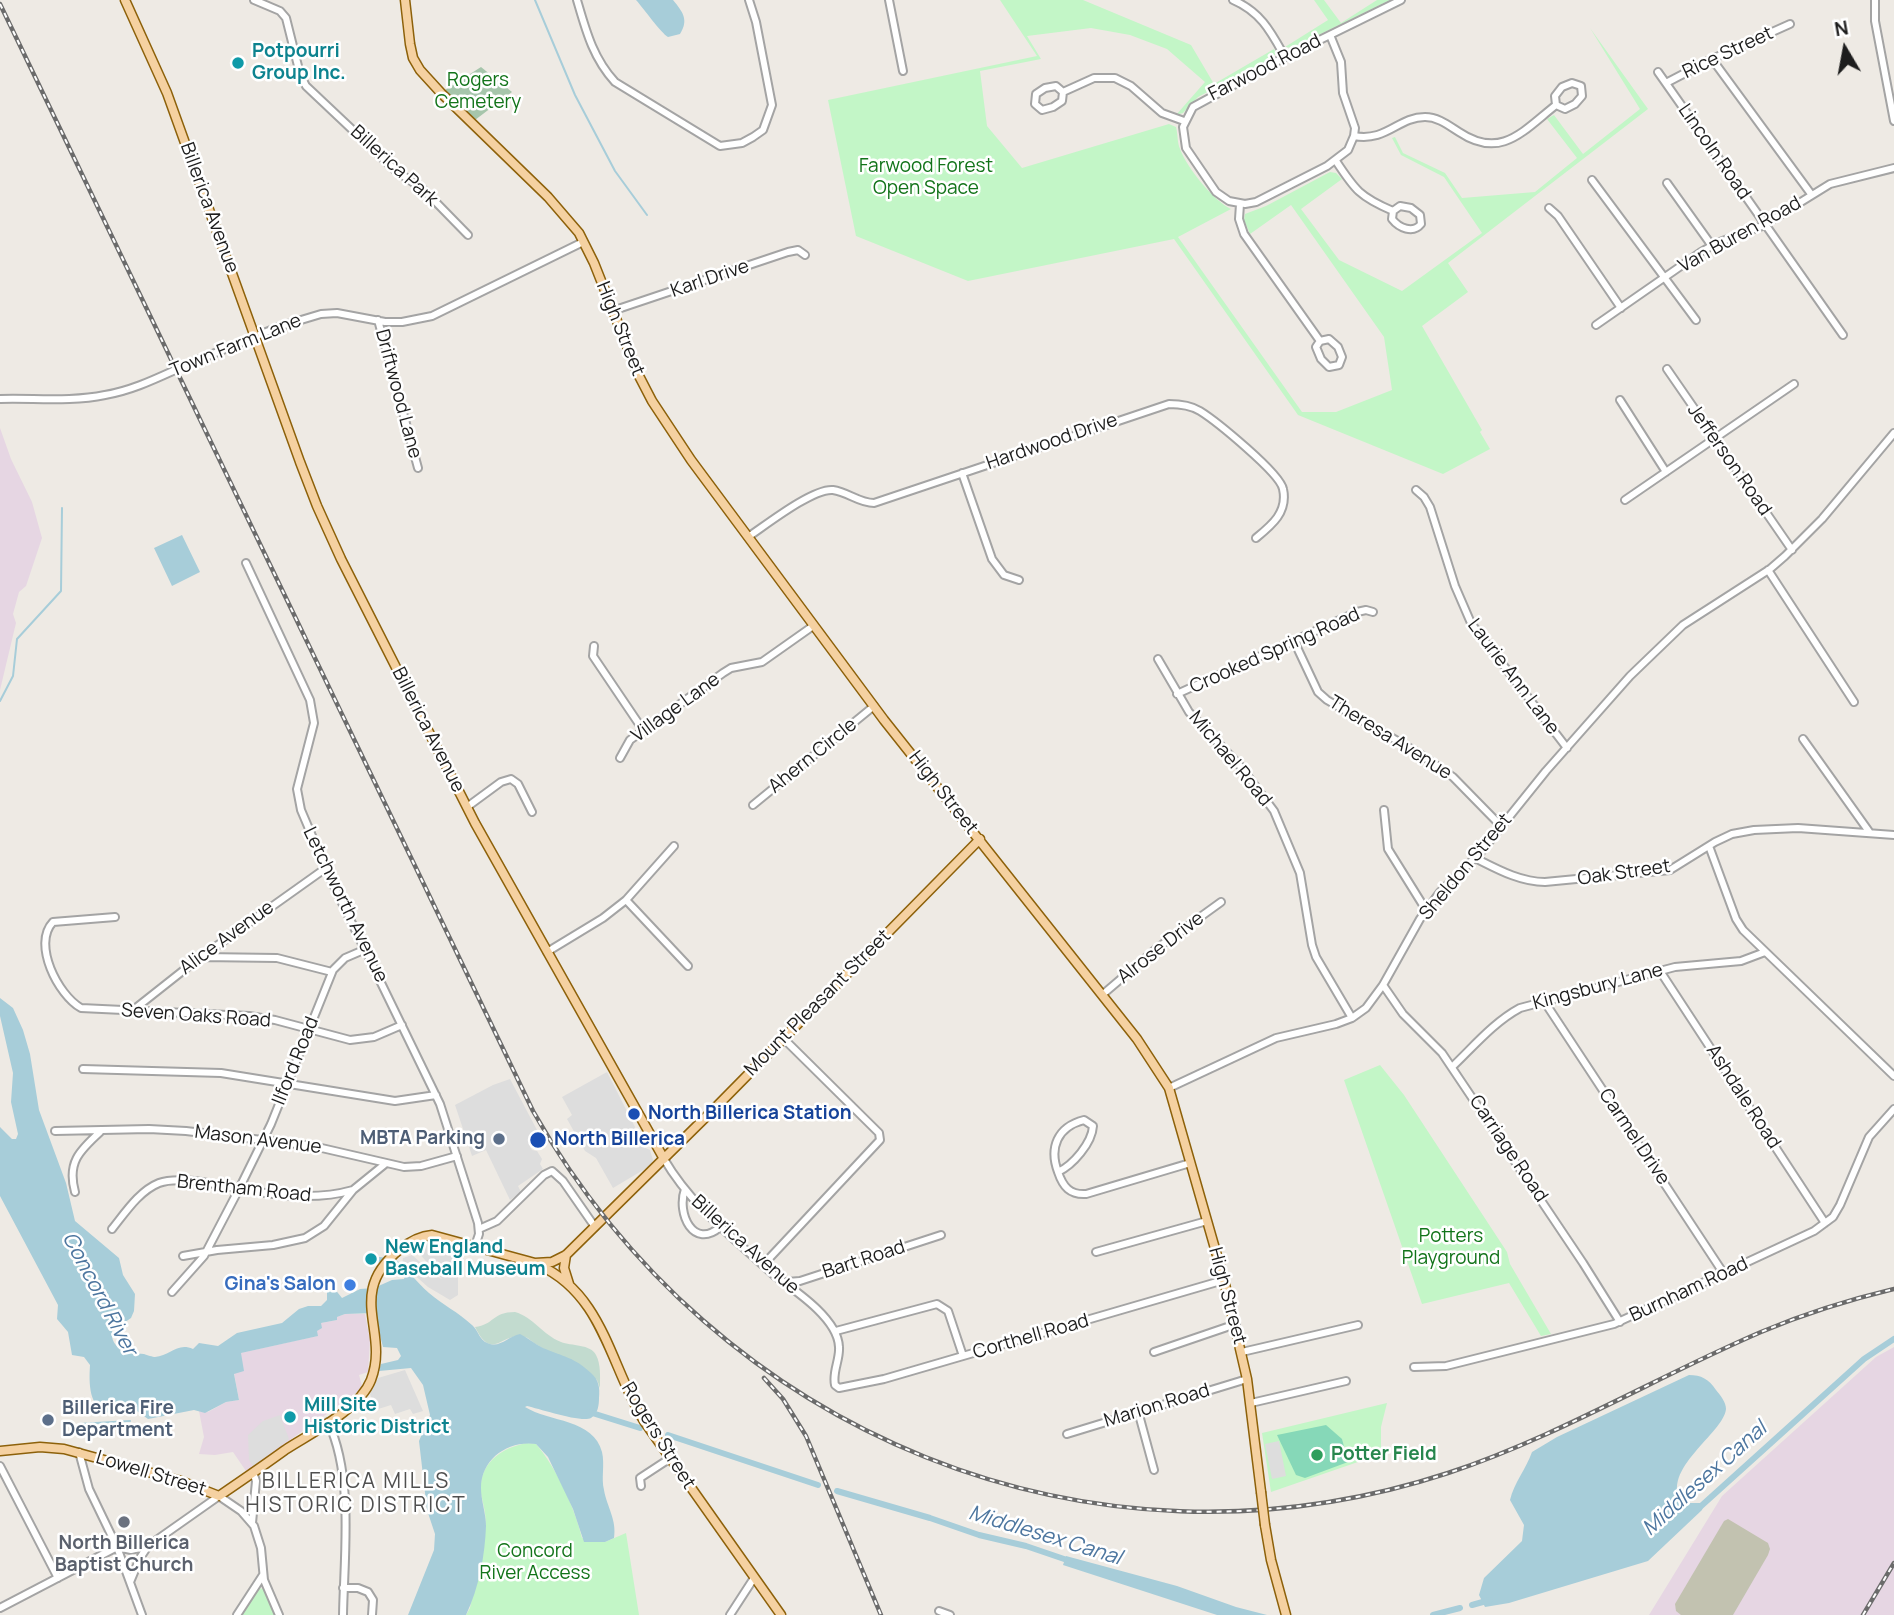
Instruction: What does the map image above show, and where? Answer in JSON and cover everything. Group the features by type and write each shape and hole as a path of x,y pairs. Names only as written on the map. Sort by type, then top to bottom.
{"main road":[{"name":"Billerica Avenue","path":"125,0 167,93 317,506 341,559 467,807 664,1159"},
{"name":"High Street","path":"405,0 413,58 420,69 441,93 562,211 583,242 652,401 813,626 1102,995 1152,1060 1169,1088 1236,1324 1251,1403 1271,1560 1286,1615"},
{"name":"Mount Pleasant Street","path":"535,1263 552,1262 566,1255 980,839"},
{"path":"219,1496 356,1401 371,1381 376,1354 371,1314 373,1287 389,1260 410,1242 428,1235 438,1236 535,1263"},
{"path":"566,1255 565,1273 570,1286"},
{"name":"Rogers Street","path":"535,1263 553,1272 570,1286 598,1321 626,1390 669,1459 781,1615"},
{"name":"Lowell Street","path":"0,1451 40,1447 79,1452 181,1480 219,1496"}],"street":[{"name":"Billerica Park","path":"254,0 280,11 286,18 300,74 306,86 395,170 424,190 468,235"},
{"path":"577,0 592,50 601,67 615,82 720,146 742,143 763,130 772,105 749,0"},
{"path":"889,0 902,71"},
{"path":"1233,0 1261,17 1284,57"},
{"name":"Farwood Road","path":"1184,121 1197,104 1284,57 1401,0"},
{"path":"1875,0 1875,21 1894,121"},
{"name":"Rice Street","path":"1666,83 1790,24"},
{"name":"Farwood Road","path":"1330,35 1341,62 1342,87 1353,119 1354,136"},
{"path":"1712,59 1811,194"},
{"name":"Lincoln Road","path":"1658,72 1843,335"},
{"path":"1063,92 1094,78 1111,77 1127,83 1162,113 1184,121 1182,138 1188,153 1220,196 1240,204 1261,200 1336,161 1348,150 1354,136 1377,137 1413,119 1426,117 1444,122 1480,144 1499,144 1511,139 1556,105"},
{"path":"1572,83 1581,86 1582,96 1575,104 1565,109 1556,105 1555,96 1562,87 1572,83"},
{"path":"1058,86 1063,92 1062,101 1053,107 1040,109 1034,102 1035,94 1048,87 1058,86"},
{"path":"1336,161 1361,195 1392,211"},
{"name":"Van Buren Road","path":"1596,325 1712,246 1765,224 1830,184 1894,168"},
{"path":"1592,180 1696,320"},
{"path":"1667,183 1712,246"},
{"path":"1240,204 1239,219 1244,234 1320,341"},
{"path":"1400,206 1411,208 1420,215 1421,224 1415,229 1402,227 1393,221 1392,211 1400,206"},
{"path":"1549,208 1558,216 1621,308"},
{"name":"Town Farm Lane","path":"0,399 105,396 133,388 306,317 321,314 337,313 401,322 433,316 583,242"},
{"name":"Karl Drive","path":"612,311 788,252 798,250 805,255"},
{"name":"Driftwood Lane","path":"378,320 418,468"},
{"path":"1329,339 1338,347 1342,357 1339,365 1329,367 1321,359 1316,349 1320,341 1329,339"},
{"name":"Jefferson Road","path":"1667,369 1792,550"},
{"path":"1625,500 1794,384"},
{"path":"1620,400 1666,472"},
{"name":"Hardwood Drive","path":"748,537 820,491 835,490 864,503 874,503 1154,407 1181,404 1200,412 1268,467 1282,482 1284,502 1281,513 1277,520 1256,538"},
{"name":"Sheldon Street","path":"1169,1088 1276,1038 1352,1018 1366,1008 1383,985 1426,910 1454,876 1475,858 1630,676 1686,623 1768,570 1792,550 1822,519 1894,433"},
{"path":"962,473 992,559 1004,575 1019,580"},
{"name":"Laurie Ann Lane","path":"1416,489 1430,507 1455,586 1471,623 1567,748"},
{"name":"Letchworth Avenue","path":"246,563 297,671 313,713 314,723 297,789 301,810 326,869 436,1096 479,1229"},
{"path":"1768,570 1854,702"},
{"name":"Crooked Spring Road","path":"1177,694 1362,611 1373,612"},
{"name":"Village Lane","path":"620,758 630,740 723,673 732,668 762,662 813,626"},
{"name":"Theresa Avenue","path":"1294,641 1318,692 1444,770 1468,789 1501,826"},
{"path":"594,646 593,656 643,730"},
{"name":"Michael Road","path":"1158,659 1189,712 1252,780 1274,811 1300,873 1316,957 1352,1018"},
{"name":"Ahern Circle","path":"753,805 874,706"},
{"path":"1803,738 1870,833"},
{"path":"467,807 501,782 511,779 518,784 532,812"},
{"path":"1384,810 1388,849 1426,910"},
{"name":"Oak Street","path":"1475,858 1522,879 1545,883 1670,870 1732,834 1774,827 1894,835"},
{"path":"547,952 603,918 626,900 674,846"},
{"path":"1709,846 1736,919 1743,930 1894,1076"},
{"name":"Alice Avenue","path":"132,1012 200,957 326,869"},
{"path":"626,900 688,967"},
{"name":"Alrose Drive","path":"1102,995 1156,949 1221,902"},
{"name":"Seven Oaks Road","path":"115,917 53,922 46,931 50,965 60,989 71,1002 81,1008 250,1016 340,1038 362,1040 402,1025"},
{"path":"200,957 277,958 332,972 345,958 366,949"},
{"name":"Kingsbury Lane","path":"1452,1067 1507,1015 1520,1008 1660,971 1693,964 1741,961 1765,952"},
{"name":"Ashdale Road","path":"1660,971 1825,1223"},
{"name":"Ilford Road","path":"172,1292 206,1252 263,1141 332,972"},
{"name":"Carriage Road","path":"1383,985 1404,1014 1452,1067 1620,1322"},
{"name":"Carmel Drive","path":"1544,1001 1724,1274"},
{"path":"763,1265 879,1143 879,1133 783,1038"},
{"path":"83,1069 220,1073 395,1101 436,1096"},
{"name":"Burnham Road","path":"1414,1367 1446,1366 1620,1322 1815,1231 1840,1205 1869,1137 1894,1109"},
{"path":"1058,1172 1069,1166 1088,1141 1093,1129 1089,1122 1077,1122 1063,1131 1058,1138 1054,1156 1058,1172 1069,1191 1082,1194 1190,1163"},
{"name":"Mason Avenue","path":"55,1131 171,1130 320,1147 385,1164 417,1167 457,1156"},
{"path":"75,1192 72,1177 74,1162 100,1131"},
{"name":"Billerica Avenue","path":"664,1159 685,1189 720,1227 775,1276 787,1282 836,1331"},
{"path":"183,1256 278,1245 312,1235 327,1223 353,1190 385,1164"},
{"path":"475,1246 479,1229 497,1221 544,1175 552,1171 563,1181 595,1227"},
{"name":"Brentham Road","path":"113,1229 139,1197 160,1183 187,1182 311,1197 353,1190"},
{"path":"685,1189 681,1199 682,1213 687,1224 698,1233 708,1234 720,1227"},
{"path":"1096,1252 1207,1221"},
{"name":"Bart Road","path":"787,1282 800,1281 941,1235"},
{"name":"Corthell Road","path":"836,1331 839,1351 834,1378 837,1386 848,1388 1224,1280"},
{"path":"836,1331 930,1304 940,1304 948,1311 963,1356"},
{"path":"1154,1352 1236,1324"},
{"path":"1242,1352 1358,1325"},
{"name":"Marion Road","path":"1067,1434 1247,1379"},
{"path":"1251,1403 1346,1381"},
{"path":"1138,1411 1154,1470"},
{"path":"328,1422 335,1443 343,1488 343,1615"},
{"path":"79,1452 89,1489 117,1547 142,1615"},
{"path":"641,1486 638,1481 640,1478 669,1459"},
{"path":"0,1465 58,1578"},
{"path":"252,1523 256,1482 253,1472"},
{"path":"0,1608 117,1547 131,1550 148,1546 219,1496 238,1508 252,1523 261,1544 262,1575 279,1615"},
{"path":"130,1582 148,1546"},
{"path":"237,1615 262,1575"},
{"path":"730,1615 754,1578"},
{"path":"343,1588 358,1588 368,1592 373,1600 372,1615"},
{"path":"939,1611 950,1615"}],"shaded area":[{"path":"0,428 11,459 32,502 42,538 26,586 19,592 13,614 16,623 0,690"},
{"path":"607,1072 635,1127 633,1135 637,1144 650,1150 653,1160 650,1166 613,1188 596,1158 585,1151 567,1119 572,1115 562,1097"},
{"name":"MBTA Parking","path":"510,1079 537,1130 530,1134 535,1143 530,1147 537,1151 542,1159 540,1164 543,1169 518,1186 521,1192 510,1200 486,1150 472,1156 455,1105"},
{"path":"438,1241 461,1248 458,1262 458,1295 450,1300 428,1287 402,1264 403,1258 412,1255 442,1279 416,1250 420,1245"},
{"path":"515,1312 555,1339 593,1351 599,1362 600,1388 597,1380 526,1337 517,1336 492,1344 481,1338 475,1327 502,1314"},
{"path":"345,1314 365,1314 370,1340 368,1372 359,1375 362,1386 355,1394 246,1471 233,1452 199,1454 204,1437 199,1411 208,1412 226,1402 239,1400 234,1373 240,1353 317,1336 321,1323 337,1320 337,1317"},
{"path":"1894,1347 1894,1615 1649,1615 1722,1496 1876,1357"},
{"path":"405,1370 423,1411 413,1414 410,1409 395,1414 391,1405 375,1410 370,1394 378,1378"},
{"path":"280,1415 289,1439 253,1466 249,1460 248,1435 263,1421"},
{"path":"1279,1441 1286,1476 1272,1479 1265,1444"},
{"path":"1728,1519 1768,1543 1768,1555 1733,1615 1681,1615 1676,1611 1675,1604 1724,1521"}],"green space":[{"name":"Farwood Forest Open Space","path":"1000,0 1083,0 1191,45 1214,84 1274,49 1276,53 1272,58 1198,97 1183,113 1176,115 1205,82 1167,49 1130,35 1091,28 1027,36 1041,59 980,71 987,126 1022,168 1169,124 1176,127 1179,146 1189,165 1209,192 1231,209 1178,237 1302,412 1336,412 1392,390 1384,337 1291,205 1250,234 1244,220 1245,214 1266,206 1330,172 1336,173 1342,179 1301,209 1339,260 1402,291 1482,233 1444,177 1401,155 1392,138 1395,137 1403,153 1445,173 1462,198 1535,192 1577,158 1547,119 1554,115 1583,154 1640,109 1590,28 1648,109 1448,263 1468,292 1422,326 1482,430 1480,432 1490,449 1443,474 1298,415 1174,239 968,281 856,236 828,100 1037,56"},
{"path":"1314,0 1324,0 1341,23 1377,0 1390,0 1292,48 1285,47 1328,20"},
{"name":"Rogers Cemetery","path":"481,67 512,92 475,120 445,90"},
{"name":"Potters Playground","path":"1380,1065 1404,1095 1507,1252 1510,1264 1551,1334 1541,1336 1509,1283 1422,1304 1344,1080"},
{"path":"1387,1403 1381,1427 1381,1454 1271,1492 1262,1433"},
{"name":"Potter Field","path":"1326,1425 1342,1439 1348,1462 1305,1478 1296,1475 1277,1435"},
{"name":"Concord River Access","path":"527,1443 536,1444 557,1476 570,1501 582,1538 605,1542 626,1533 639,1615 466,1615 470,1608 485,1527 481,1494 483,1474 500,1453"},
{"path":"257,1589 270,1592 279,1615 237,1615"}],"water":[{"path":"636,0 673,0 684,16 680,34 668,37"},
{"path":"182,535 200,572 172,586 154,548"},
{"name":"Concord River","path":"0,998 13,1008 23,1030 30,1054 39,1110 66,1183 75,1221 119,1258 123,1275 135,1294 131,1318 112,1331 117,1346 155,1357 182,1347 193,1349 199,1343 218,1346 237,1333 282,1323 299,1309 321,1306 327,1300 327,1292 334,1288 342,1298 360,1289 374,1288 392,1280 404,1279 405,1276 396,1264 373,1262 378,1257 394,1258 429,1293 472,1325 486,1343 498,1344 520,1334 543,1348 574,1360 594,1376 598,1384 599,1401 597,1412 591,1418 570,1417 525,1407 580,1427 597,1441 602,1452 603,1485 613,1519 614,1538 605,1542 584,1542 573,1509 548,1457 536,1444 516,1445 491,1460 482,1478 481,1493 486,1526 484,1548 478,1583 466,1615 408,1615 434,1550 435,1534 427,1510 419,1441 430,1415 423,1385 411,1368 379,1371 381,1364 398,1360 401,1356 397,1348 383,1347 375,1316 377,1311 345,1314 337,1317 337,1320 321,1323 318,1336 241,1353 244,1371 234,1374 239,1400 226,1402 205,1413 194,1410 148,1419 137,1411 132,1415 110,1413 97,1406 91,1394 90,1365 84,1357 72,1355 68,1332 57,1319 58,1305 0,1196 0,1127 12,1139 16,1139 18,1134 11,1102 13,1073 0,1016"},
{"path":"1689,1375 1708,1380 1726,1409 1723,1419 1685,1465 1679,1478 1677,1490 1682,1503 1704,1503 1702,1510 1648,1561 1509,1603 1485,1607 1479,1595 1484,1578 1522,1541 1524,1525 1510,1500 1532,1452 1557,1437"},
{"name":"Middlesex Canal","path":"1066,1556 1177,1586 1267,1615 1217,1615 1063,1565"}],"waterway":[{"path":"535,0 575,95 615,171 647,215"},
{"path":"0,701 13,676 17,639 61,591 62,508"},
{"name":"Middlesex Canal","path":"1700,1507 1864,1359 1894,1339"},
{"name":"Middlesex Canal","path":"589,1412 640,1428"},
{"path":"79,1424 130,1421"},
{"name":"Middlesex Canal","path":"668,1435 818,1485"},
{"name":"Middlesex Canal","path":"837,1491 1070,1561"},
{"name":"Middlesex Canal","path":"1472,1605 1490,1600"},
{"name":"Middlesex Canal","path":"1433,1615 1460,1608"}],"railway":[{"path":"0,4 533,1111 610,1224 703,1320 809,1398 925,1457 1050,1495 1180,1511 1314,1504 1448,1473 1528,1442 1761,1332 1826,1308 1894,1289"},
{"path":"764,1378 783,1399 806,1436 881,1615"},
{"path":"1863,1615 1894,1563"}],"place":[{"name":"Potpourri Group Inc.","path":"238,63"},
{"name":"North Billerica Station","path":"634,1114"},
{"name":"MBTA Parking","path":"499,1139"},
{"name":"North Billerica","path":"538,1140"},
{"name":"New England Baseball Museum","path":"371,1259"},
{"name":"Gina's Salon","path":"350,1285"},
{"name":"Mill Site Historic District","path":"290,1417"},
{"name":"Billerica Fire Department","path":"48,1420"},
{"name":"Potter Field","path":"1317,1455"},
{"name":"North Billerica Baptist Church","path":"124,1522"}],"district":[{"name":"BILLERICA MILLS HISTORIC DISTRICT","path":"356,1494"}]}
